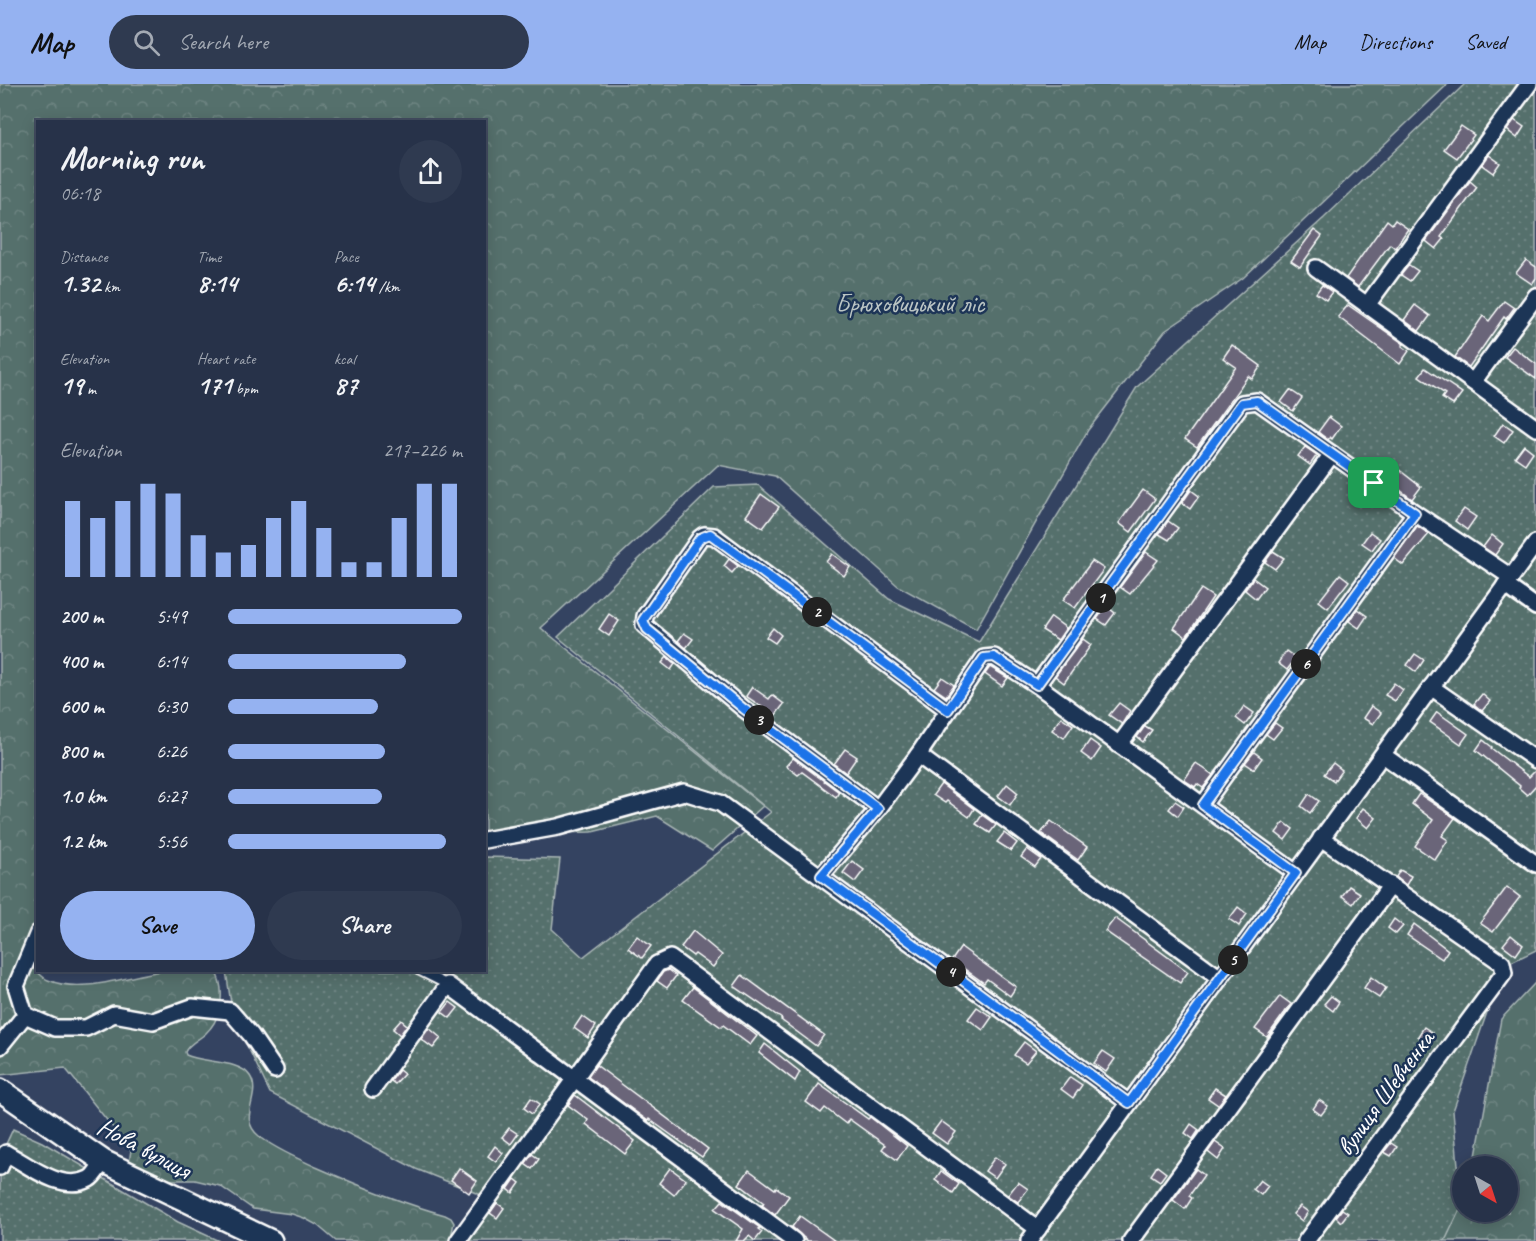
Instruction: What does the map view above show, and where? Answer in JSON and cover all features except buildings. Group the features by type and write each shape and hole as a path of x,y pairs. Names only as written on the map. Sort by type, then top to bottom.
{"street":[{"path":"1367,305 1529,84"},
{"path":"1316,268 1536,428"},
{"path":"1473,382 1536,296"},
{"path":"1037,685 1242,403 1257,401 1508,581 1536,608"},
{"path":"1119,745 1332,454"},
{"path":"1203,805 1415,513"},
{"path":"878,809 744,709 644,625 645,616 700,538 704,534 714,536 948,710"},
{"path":"459,1241 657,964 670,958 1033,1235 1536,543"},
{"path":"821,876 878,809 984,658 994,657 1037,685 1296,873"},
{"path":"1431,687 1536,760"},
{"path":"918,755 1220,978"},
{"path":"1383,755 1536,864"},
{"path":"486,840 558,827 684,792 720,803 1129,1103"},
{"path":"1131,1241 1391,885 1322,838"},
{"name":"вулиця Шевченка","path":"1306,1241 1504,973 1502,963 1391,885"},
{"path":"36,938 15,986 25,1015 55,1028 86,1028 114,1014 153,1021 192,1006 230,1011 251,1035 275,1070"},
{"path":"373,1089 447,985 794,1241"},
{"path":"0,1046 25,1015"},
{"name":"Нова вулиця","path":"0,1090 103,1161 271,1241"},
{"path":"0,1167 3,1151 51,1177 76,1184 91,1179 103,1161"}],"lane":[{"path":"422,972 447,985"}],"green space":[{"name":"Брюховицький ліс","path":"0,84 1448,84 1243,278 1165,331 1088,430 976,629 898,586 775,476 718,465 541,628 763,806 712,851 657,816 592,832 486,835 486,120 36,120 36,953 32,958 33,968 48,980 76,985 106,983 156,972 215,972 221,995 219,1012 211,1027 189,1046 185,1052 186,1055 230,1064 250,1076 254,1091 249,1114 250,1121 253,1129 265,1141 316,1167 379,1193 451,1218 454,1223 450,1241 336,1241 317,1225 304,1218 292,1214 253,1209 220,1186 195,1180 165,1180 129,1163 131,1150 65,1068 0,1075"},
{"path":"1465,84 1536,84 1536,950 1503,966 1453,1111 1457,1156 1452,1156 1452,1222 1460,1222 1444,1241 461,1241 486,1197 416,1169 270,1093 233,1016 226,972 486,972 486,857 560,859 552,929 583,957 771,812 558,637 714,487 758,485 889,599 979,642 1137,387 1324,218"},
{"path":"1536,982 1536,1241 1445,1241 1454,1222 1518,1222 1518,1156 1476,1156 1501,1019"},
{"path":"13,1129 42,1142 178,1222 219,1241 0,1241 0,1157"}],"route":[{"path":"1257,401 1374,483 1415,513 1203,805 1296,873 1129,1103 821,876 878,809 744,709 647,629 643,620 700,538 704,534 710,534 948,710 984,658 994,657 1037,685 1242,403 1257,401"}]}
